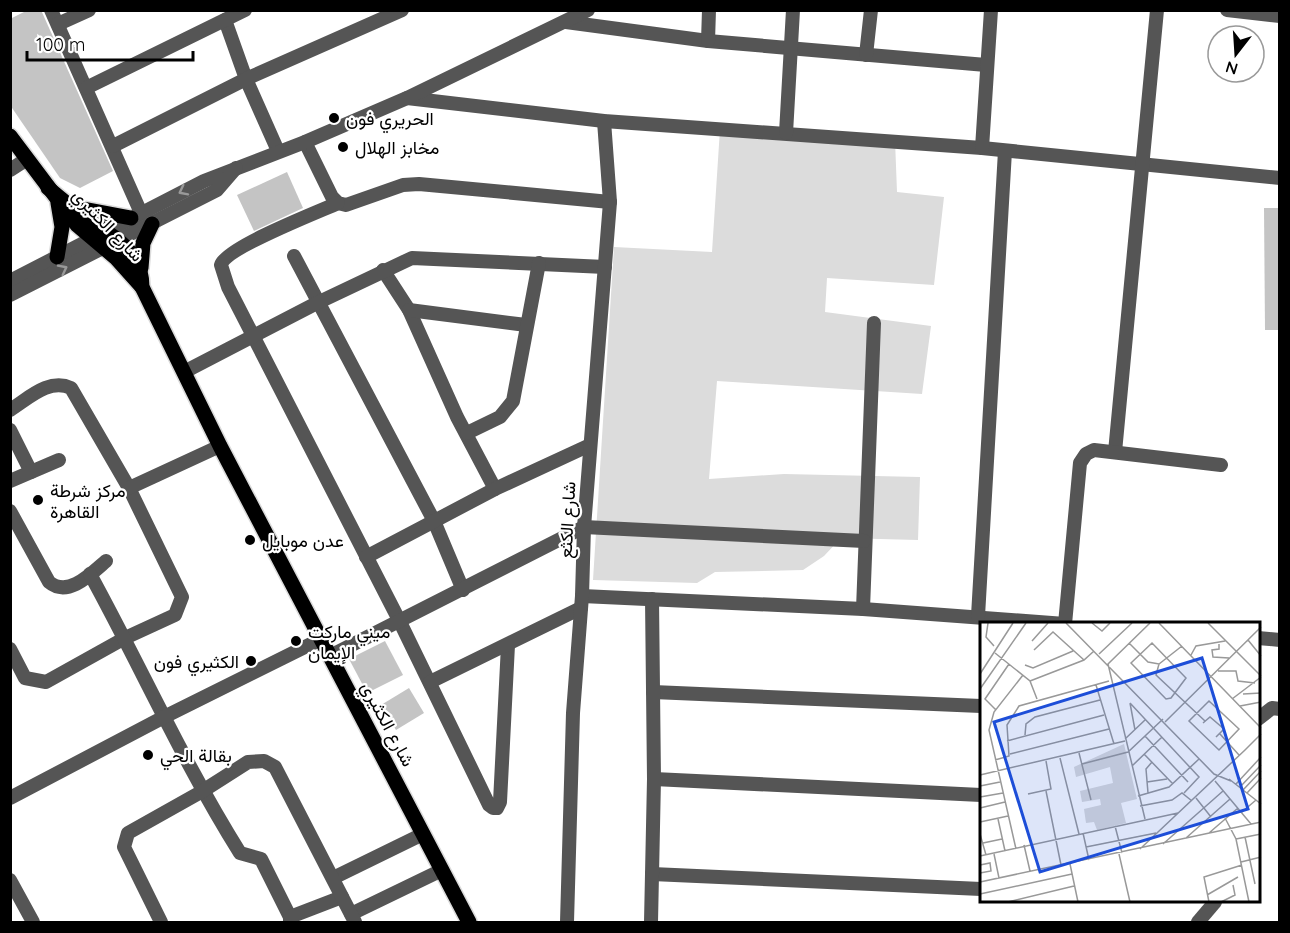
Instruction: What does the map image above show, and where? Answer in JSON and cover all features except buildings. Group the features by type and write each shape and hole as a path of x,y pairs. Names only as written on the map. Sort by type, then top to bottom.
{"main road":[{"name":"شارع الكثيري","path":"11,136 58,198 101,239 142,287 220,446 469,922"},
{"path":"57,256 62,227 58,198 141,218 143,243 141,271"},
{"name":"شارع الكثيري","path":"101,239 120,240 133,255 141,271 142,287"}],"street":[{"path":"51,10 113,146 141,218"},
{"path":"58,24 89,10"},
{"path":"86,88 246,10"},
{"path":"113,146 246,79 402,10"},
{"path":"10,295 101,239 141,218 217,190 236,168 305,142 407,98 588,10"},
{"path":"708,41 710,10"},
{"path":"786,133 793,10"},
{"path":"867,55 871,10"},
{"path":"982,148 991,10"},
{"path":"1115,452 1157,10"},
{"path":"1227,10 1280,16"},
{"path":"225,20 246,79 278,152"},
{"path":"566,22 708,41 986,65"},
{"path":"407,98 604,121 982,148 1280,178"},
{"name":"شارع الكثع","path":"567,922 573,712 584,527 610,202 604,121"},
{"path":"305,142 332,197 338,203 346,206 403,184 610,202"},
{"path":"978,616 1005,151"},
{"path":"10,170 27,159"},
{"path":"338,203 277,229 222,259 221,265 228,287 252,336 430,682 489,805 497,808 500,802 508,645"},
{"path":"120,240 141,218"},
{"path":"10,281 57,256 101,239"},
{"path":"294,256 434,521 462,590"},
{"path":"184,372 383,270 412,258 432,257 605,267"},
{"path":"467,433 500,417 513,401 539,263"},
{"path":"383,270 409,310 495,489"},
{"path":"409,310 526,325"},
{"path":"863,609 874,324"},
{"path":"10,410 50,385 61,383 71,388 129,488 182,597 175,615 125,638 46,682 35,682 25,678 10,649"},
{"path":"10,430 32,472"},
{"path":"366,557 495,489 590,445"},
{"path":"129,488 220,446"},
{"path":"1065,622 1080,464 1086,454 1094,450 1221,465"},
{"path":"10,482 59,460"},
{"path":"10,511 49,582 56,588 66,589 106,561"},
{"path":"330,656 584,527 864,541"},
{"path":"90,574 166,716 201,792 240,853 261,859 290,920 342,897"},
{"path":"430,682 508,645 581,602 652,599 863,609 1043,622"},
{"path":"651,922 654,779 652,599"},
{"path":"1260,638 1280,640"},
{"path":"10,798 166,716 321,639"},
{"path":"653,692 980,706"},
{"path":"1260,717 1272,708 1280,709"},
{"path":"161,922 124,847 128,833 201,792 248,762 264,762 275,767 353,918 442,870"},
{"path":"654,779 980,795"},
{"path":"333,878 423,834"},
{"path":"652,874 980,890"},
{"path":"10,880 33,922"},
{"path":"1198,922 1214,903"}],"shaded area":[{"path":"720,129 895,140 897,192 944,197 934,285 827,278 825,312 931,326 922,394 717,381 709,479 784,474 920,477 918,540 841,538 824,556 803,570 715,572 697,583 593,580 614,247 712,252"}],"place":[{"name":"الحريري فون","path":"334,118"},
{"name":"مخابز الهلال","path":"343,147"},
{"name":"مركز شرطة القاهرة","path":"38,500"},
{"name":"عدن موبايل","path":"250,540"},
{"name":"ميني ماركت الإيمان","path":"296,641"},
{"name":"الكثيري فون","path":"251,661"},
{"name":"بقالة الحي","path":"148,755"}]}
